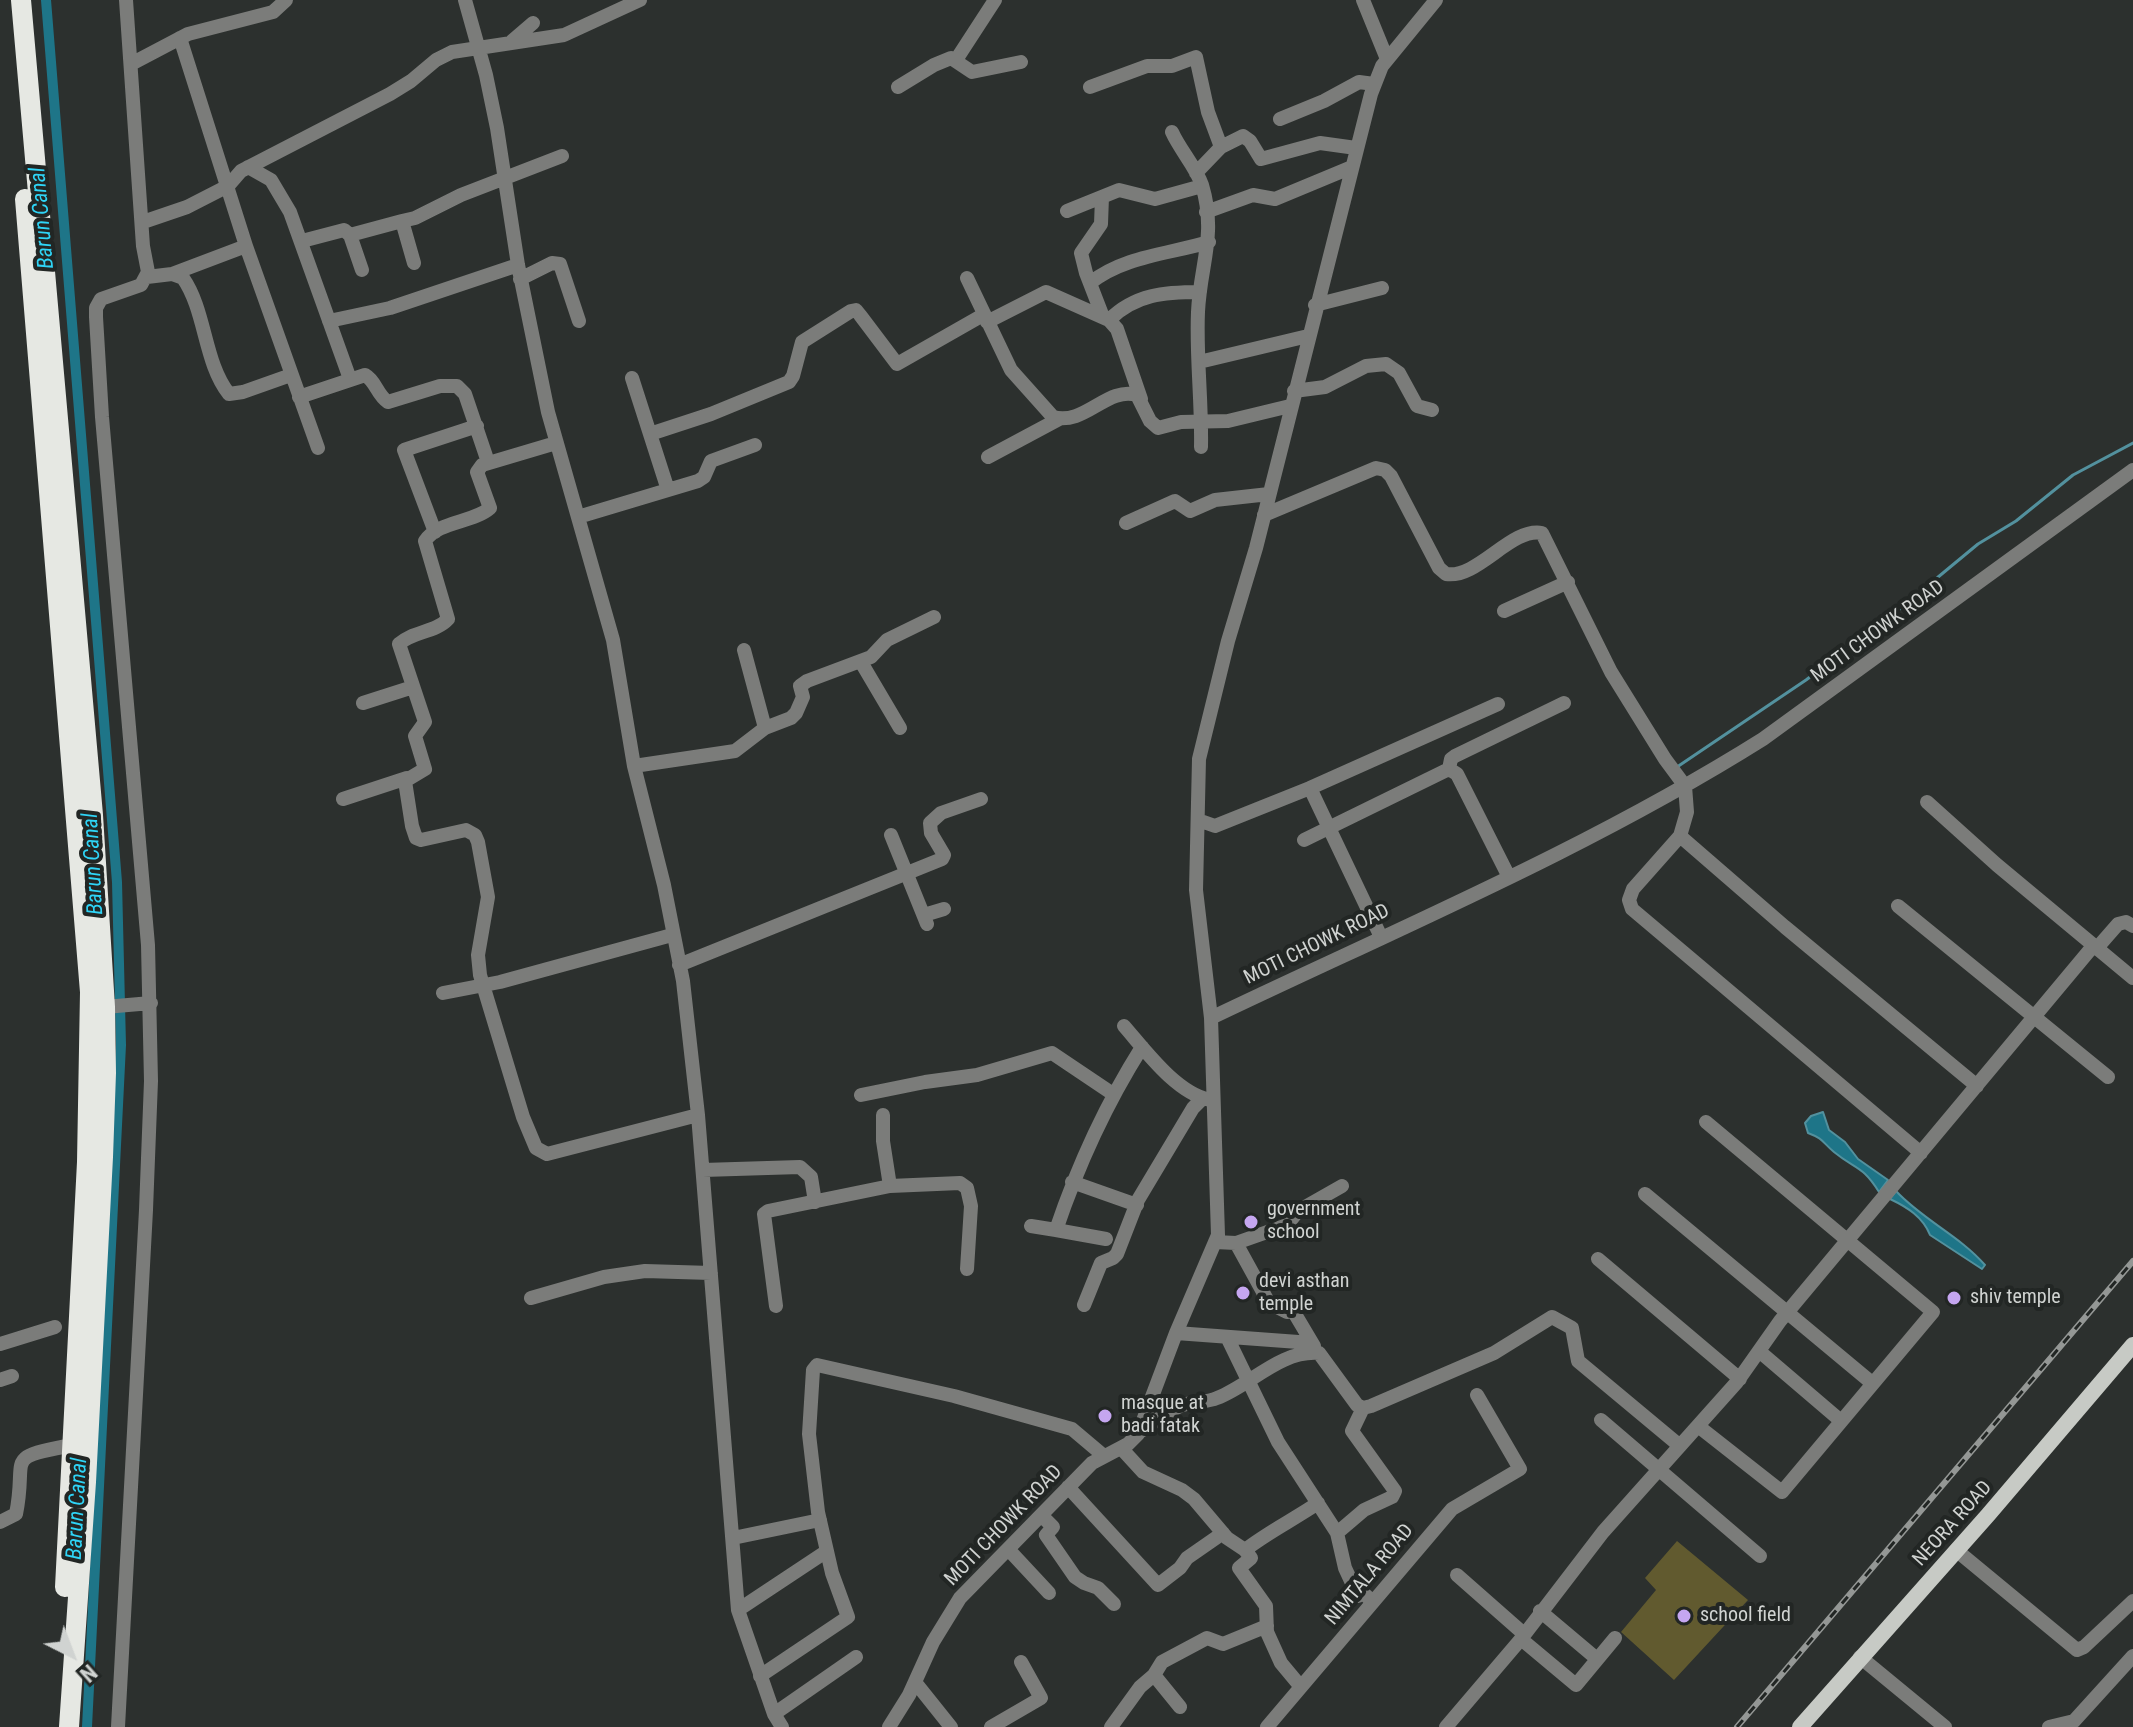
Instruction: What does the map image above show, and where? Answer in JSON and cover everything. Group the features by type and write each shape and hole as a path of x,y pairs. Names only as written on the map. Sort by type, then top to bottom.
{"highway":[{"path":"9,0 90,992 87,1162 56,1727"},
{"path":"21,0 110,1007 86,1482 69,1727"}],"main road":[{"name":"NEORA ROAD","path":"1800,1727 2133,1345"}],"street":[{"path":"118,1727 145,1241 147,1004 138,817 102,417 96,308 104,296 141,285 147,277 126,0"},
{"path":"131,64 180,38 215,26 264,16 278,9 286,0"},
{"path":"465,0 479,48 506,178 519,272 556,443 613,640 634,766 664,885 679,965 698,1115 738,1610 774,1714 782,1727"},
{"path":"143,222 187,207 228,186 233,177 248,167 390,94 445,55 525,39 564,35 640,0"},
{"path":"956,60 995,0"},
{"path":"1363,0 1387,59"},
{"path":"1211,1018 1196,890 1199,759 1374,84 1387,59 1436,0"},
{"path":"508,44 533,23"},
{"path":"180,38 246,246 318,448"},
{"path":"1090,87 1147,66 1172,66 1196,57 1208,112 1221,147"},
{"path":"898,87 945,59 956,60 966,71 972,72 1021,62"},
{"path":"1280,119 1359,82 1374,84"},
{"path":"1172,132 1199,180 1209,242 1198,315 1201,447"},
{"path":"1067,211 1119,190 1155,199 1199,180 1221,147 1243,136 1250,141 1257,156 1265,160 1320,143 1338,143 1356,148"},
{"path":"350,235 402,221 562,156"},
{"path":"248,167 264,174 276,186 290,212 350,379"},
{"path":"1206,212 1253,195 1275,199 1352,167"},
{"path":"1102,197 1101,224 1081,253 1106,319"},
{"path":"402,221 414,263"},
{"path":"302,241 344,230 350,235 362,270"},
{"path":"1090,283 1114,268 1209,242"},
{"path":"147,277 172,274 246,246"},
{"path":"329,321 390,308 552,263 560,264 579,321"},
{"path":"172,274 183,278 192,293 218,371 229,394 291,375"},
{"path":"967,278 1016,377 1048,414 1059,419"},
{"path":"1315,305 1382,288"},
{"path":"650,434 711,414 789,382 802,342 851,311 856,310 897,364 985,318 1046,292 1106,319 1117,329 1141,400 1150,421 1158,428 1181,422 1228,421 1325,387 1366,366 1386,364 1399,373 1417,406 1432,410"},
{"path":"1106,319 1130,304 1155,294 1200,292"},
{"path":"1199,362 1308,336"},
{"path":"299,397 365,375 388,402 440,386 457,386 465,394 488,462"},
{"path":"632,378 668,490"},
{"path":"988,457 1059,419 1080,416 1124,394 1131,393 1141,400"},
{"path":"435,532 404,450 477,426"},
{"path":"343,799 421,772 425,763 415,736 425,722 399,644 439,627 448,619 425,541 435,532 490,508 477,472 482,465 556,443"},
{"path":"578,517 698,481 716,458 755,445"},
{"path":"1264,515 1376,468 1385,470 1391,476 1439,568 1446,574 1462,573 1535,532 1542,533 1611,672 1685,786 1687,812 1680,836 1633,889 1629,900 1632,909 1921,1153"},
{"name":"MOTI CHOWK ROAD","path":"889,1727 915,1682 933,1642 960,1598 1092,1463 1121,1448 1138,1434 1176,1333 1218,1235 1208,1100 1211,1018 1560,853 1685,786 1763,739 2133,470"},
{"path":"1126,523 1175,501 1190,511 1215,500 1269,494"},
{"path":"1504,611 1568,582"},
{"path":"634,766 735,751 765,728 791,718 803,697 800,686 871,657 887,640 934,617"},
{"path":"744,650 765,728"},
{"path":"861,662 900,728"},
{"path":"363,703 413,687"},
{"path":"1449,769 1455,756 1564,703"},
{"path":"1198,820 1215,826 1310,788 1498,704"},
{"path":"1304,840 1449,769"},
{"path":"1449,769 1457,774 1509,877"},
{"path":"407,778 406,797 416,838 427,840 466,830 475,835 478,842 488,897 478,955 482,985 536,1148 547,1154 698,1115"},
{"path":"1310,788 1381,937"},
{"path":"679,965 942,859 944,855 929,827 932,819 981,799"},
{"path":"1927,802 1997,865 2133,978"},
{"path":"891,835 926,919 944,909"},
{"path":"1680,836 1977,1086"},
{"path":"1898,906 2108,1077"},
{"path":"1446,1727 1522,1637 1603,1532 1740,1379 1788,1312 2034,1018 2118,924 2126,922 2133,926"},
{"path":"443,993 672,935"},
{"path":"110,1007 147,1004"},
{"path":"1084,1305 1101,1263 1117,1254 1137,1205 1193,1108 1208,1100 1160,1068 1124,1026"},
{"path":"1056,1230 1072,1182 1113,1094 1142,1047"},
{"path":"861,1095 977,1075 1052,1053 1113,1094"},
{"path":"883,1115 883,1141 890,1186"},
{"path":"1698,1426 1782,1492 1933,1312 1706,1122"},
{"path":"703,1170 800,1167 811,1177 815,1202"},
{"path":"1072,1182 1137,1205"},
{"path":"776,1306 764,1214 890,1186 960,1183 967,1188 971,1206 967,1269"},
{"path":"1215,1242 1236,1243 1287,1225 1298,1211 1342,1186"},
{"path":"1645,1194 1872,1383"},
{"path":"1031,1226 1106,1239"},
{"path":"1236,1243 1269,1303 1291,1313 1357,1405 1363,1408"},
{"path":"1598,1259 1740,1379"},
{"path":"531,1298 604,1277 645,1271 711,1273"},
{"path":"1337,1533 1364,1510 1392,1497 1395,1491 1352,1431 1363,1408 1494,1353 1552,1317 1572,1328 1578,1361 1680,1446"},
{"path":"0,1344 55,1327"},
{"path":"1176,1333 1315,1348"},
{"path":"1227,1337 1278,1442 1337,1533 1345,1568 1358,1596 1363,1593 1373,1602"},
{"path":"1138,1434 1182,1405 1214,1399 1248,1383 1288,1357 1315,1348"},
{"path":"1759,1351 1841,1421"},
{"path":"760,1676 848,1617 820,1520 809,1434 813,1370 817,1365 954,1396 1072,1429 1104,1456"},
{"name":"NIMTALA ROAD","path":"1267,1727 1452,1509 1520,1469 1477,1395"},
{"path":"1601,1420 1760,1556"},
{"path":"0,1522 16,1514 18,1474 24,1458 34,1452 73,1445"},
{"path":"1121,1448 1143,1472 1194,1499 1223,1533 1245,1550 1251,1558 1239,1568 1266,1606 1267,1626 1281,1663 1301,1687"},
{"path":"1068,1487 1158,1585 1180,1568 1187,1558 1223,1533"},
{"path":"1245,1550 1269,1531 1283,1527 1318,1503"},
{"path":"1041,1515 1053,1527 1046,1535 1075,1577 1098,1588 1114,1604"},
{"path":"733,1538 820,1520"},
{"path":"1008,1549 1049,1593"},
{"path":"1956,1550 2077,1650 2133,1601"},
{"path":"738,1610 827,1551"},
{"path":"1457,1575 1576,1685 1615,1638"},
{"path":"1540,1611 1597,1659"},
{"path":"1111,1727 1162,1662 1207,1638 1223,1644 1267,1626"},
{"path":"2049,1727 2074,1721 2133,1656"},
{"path":"774,1714 856,1657"},
{"path":"1860,1657 1945,1727"},
{"path":"991,1727 1041,1698 1021,1662"},
{"path":"1154,1675 1180,1707"},
{"path":"915,1682 951,1727"}],"shaded area":[{"name":"school field","path":"1677,1541 1748,1600 1674,1680 1621,1632 1656,1590 1645,1578"}],"water":[{"path":"1823,1112 1829,1130 1845,1142 1858,1159 1888,1180 1879,1192 1863,1172 1808,1133 1805,1123 1811,1116"},
{"path":"1896,1191 1975,1255 1985,1265 1982,1269 1930,1235 1914,1213 1890,1199"}],"waterway":[{"name":"Barun Canal","path":"46,0 117,882 121,1045 87,1727"},
{"path":"1677,767 1806,680 1891,616 1978,544 2016,521 2073,475 2133,443"}],"railway":[{"path":"1737,1727 2133,1261"}],"place":[{"name":"government school","path":"1251,1222"},
{"name":"devi asthan temple","path":"1243,1293"},
{"name":"shiv temple","path":"1954,1298"},
{"name":"masque at badi fatak","path":"1105,1416"},
{"name":"school field","path":"1684,1616"}]}
